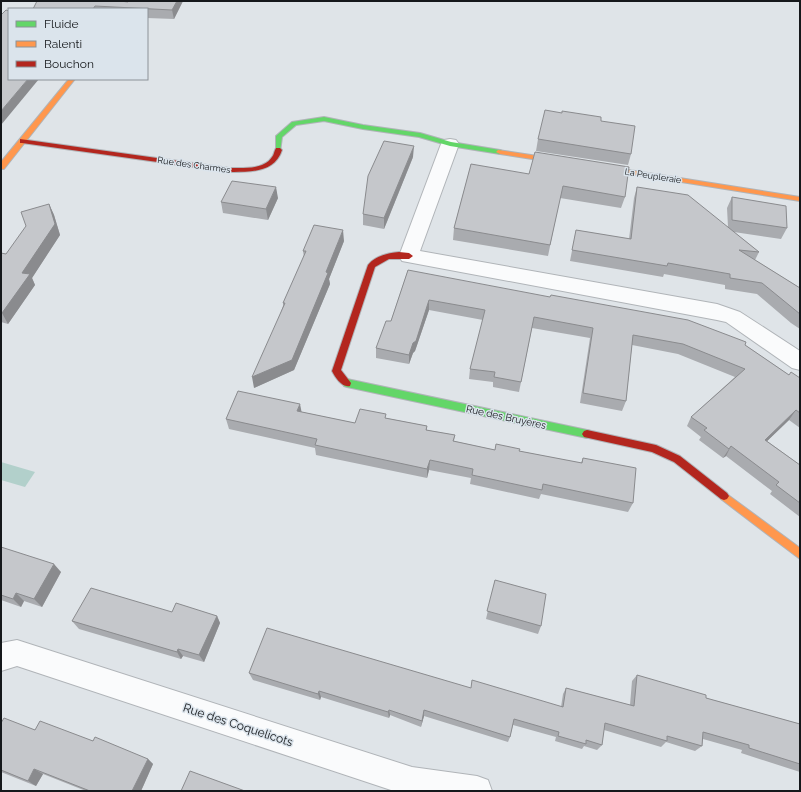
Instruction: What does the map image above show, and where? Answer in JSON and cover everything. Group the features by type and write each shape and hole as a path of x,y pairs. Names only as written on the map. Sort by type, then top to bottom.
{"street":[{"path":"1,167 71,80"},
{"name":"Rue des Charmes","path":"22,141 229,170 261,168 274,161 278,153 279,136 284,130 294,123 308,120 324,119 420,136 450,144"},
{"path":"410,256 450,144 574,163"},
{"name":"La Peupleraie","path":"590,166 800,199"},
{"name":"Rue des Bruyères","path":"800,362 733,317 717,312 395,254 381,257 372,266 336,371 347,384 653,448 677,459 800,554"},
{"name":"Rue des Coquelicots","path":"1,657 18,653 412,782 477,791"}],"shaded area":[{"path":"1,462 35,472 25,487 1,480"}],"building":[{"path":"37,1 177,1 172,10 95,6 94,8 34,8"},
{"path":"6,10 8,11 8,80 27,80 1,111 1,15"},
{"path":"545,110 601,117 601,121 635,126 631,154 538,139"},
{"path":"384,141 414,146 384,218 363,214 368,176"},
{"path":"535,152 629,167 625,197 563,186 550,245 454,228 471,164 529,174"},
{"path":"232,181 276,187 266,209 221,202"},
{"path":"637,187 688,195 759,252 739,250 800,288 800,314 762,283 730,278 730,274 668,263 667,266 572,250 576,230 631,239"},
{"path":"732,197 786,206 787,228 732,220"},
{"path":"49,204 55,224 22,273 30,274 1,313 1,253 6,254 26,226 21,212"},
{"path":"314,225 343,230 326,272 328,273 292,360 252,377 285,303 283,303 306,251 303,251"},
{"path":"408,270 550,297 551,295 688,320 746,342 745,345 789,375 791,372 800,378 800,413 796,410 765,440 800,465 800,503 776,485 779,482 731,446 729,449 704,430 707,428 691,417 745,369 683,344 633,335 626,401 583,393 593,328 534,317 521,382 494,377 495,372 470,369 485,310 429,300 416,341 413,343 409,355 376,348 386,321 391,321"},
{"path":"238,391 300,404 297,411 355,423 360,409 386,414 385,418 427,426 426,430 455,435 453,441 495,450 496,444 520,449 519,451 582,463 583,458 636,468 633,503 543,484 542,490 472,475 473,469 430,460 427,469 315,445 317,439 226,419"},
{"path":"1,547 54,564 34,599 16,593 13,599 1,595"},
{"path":"495,580 546,594 541,626 487,611"},
{"path":"91,588 172,612 176,603 217,616 199,655 178,649 177,652 72,621"},
{"path":"267,628 471,688 472,680 563,707 566,688 634,706 637,675 706,695 706,698 800,724 800,764 749,748 749,745 703,732 702,746 667,736 667,741 605,723 602,745 586,740 586,744 558,736 559,732 514,719 510,737 424,710 422,721 389,710 388,712 319,691 318,694 249,673"},
{"path":"4,718 35,730 40,721 93,741 95,737 148,759 132,791 90,791 34,769 28,781 1,770 1,723"},
{"path":"190,771 245,791 181,791"}],"traffic: fast":[{"path":"278,150 279,136 294,123 324,119 363,127 420,135 450,144 500,152"},
{"path":"347,383 587,434"}],"traffic: slow":[{"path":"1,167 71,80"},
{"path":"500,152 564,162"},
{"path":"600,167 800,199"},
{"path":"724,496 800,554"}],"traffic: jam":[{"path":"22,141 229,170 243,170 266,166 276,157 278,150"},
{"path":"347,383 336,371 372,265 389,256 409,256"},
{"path":"587,434 653,448 677,459 724,496"}]}
